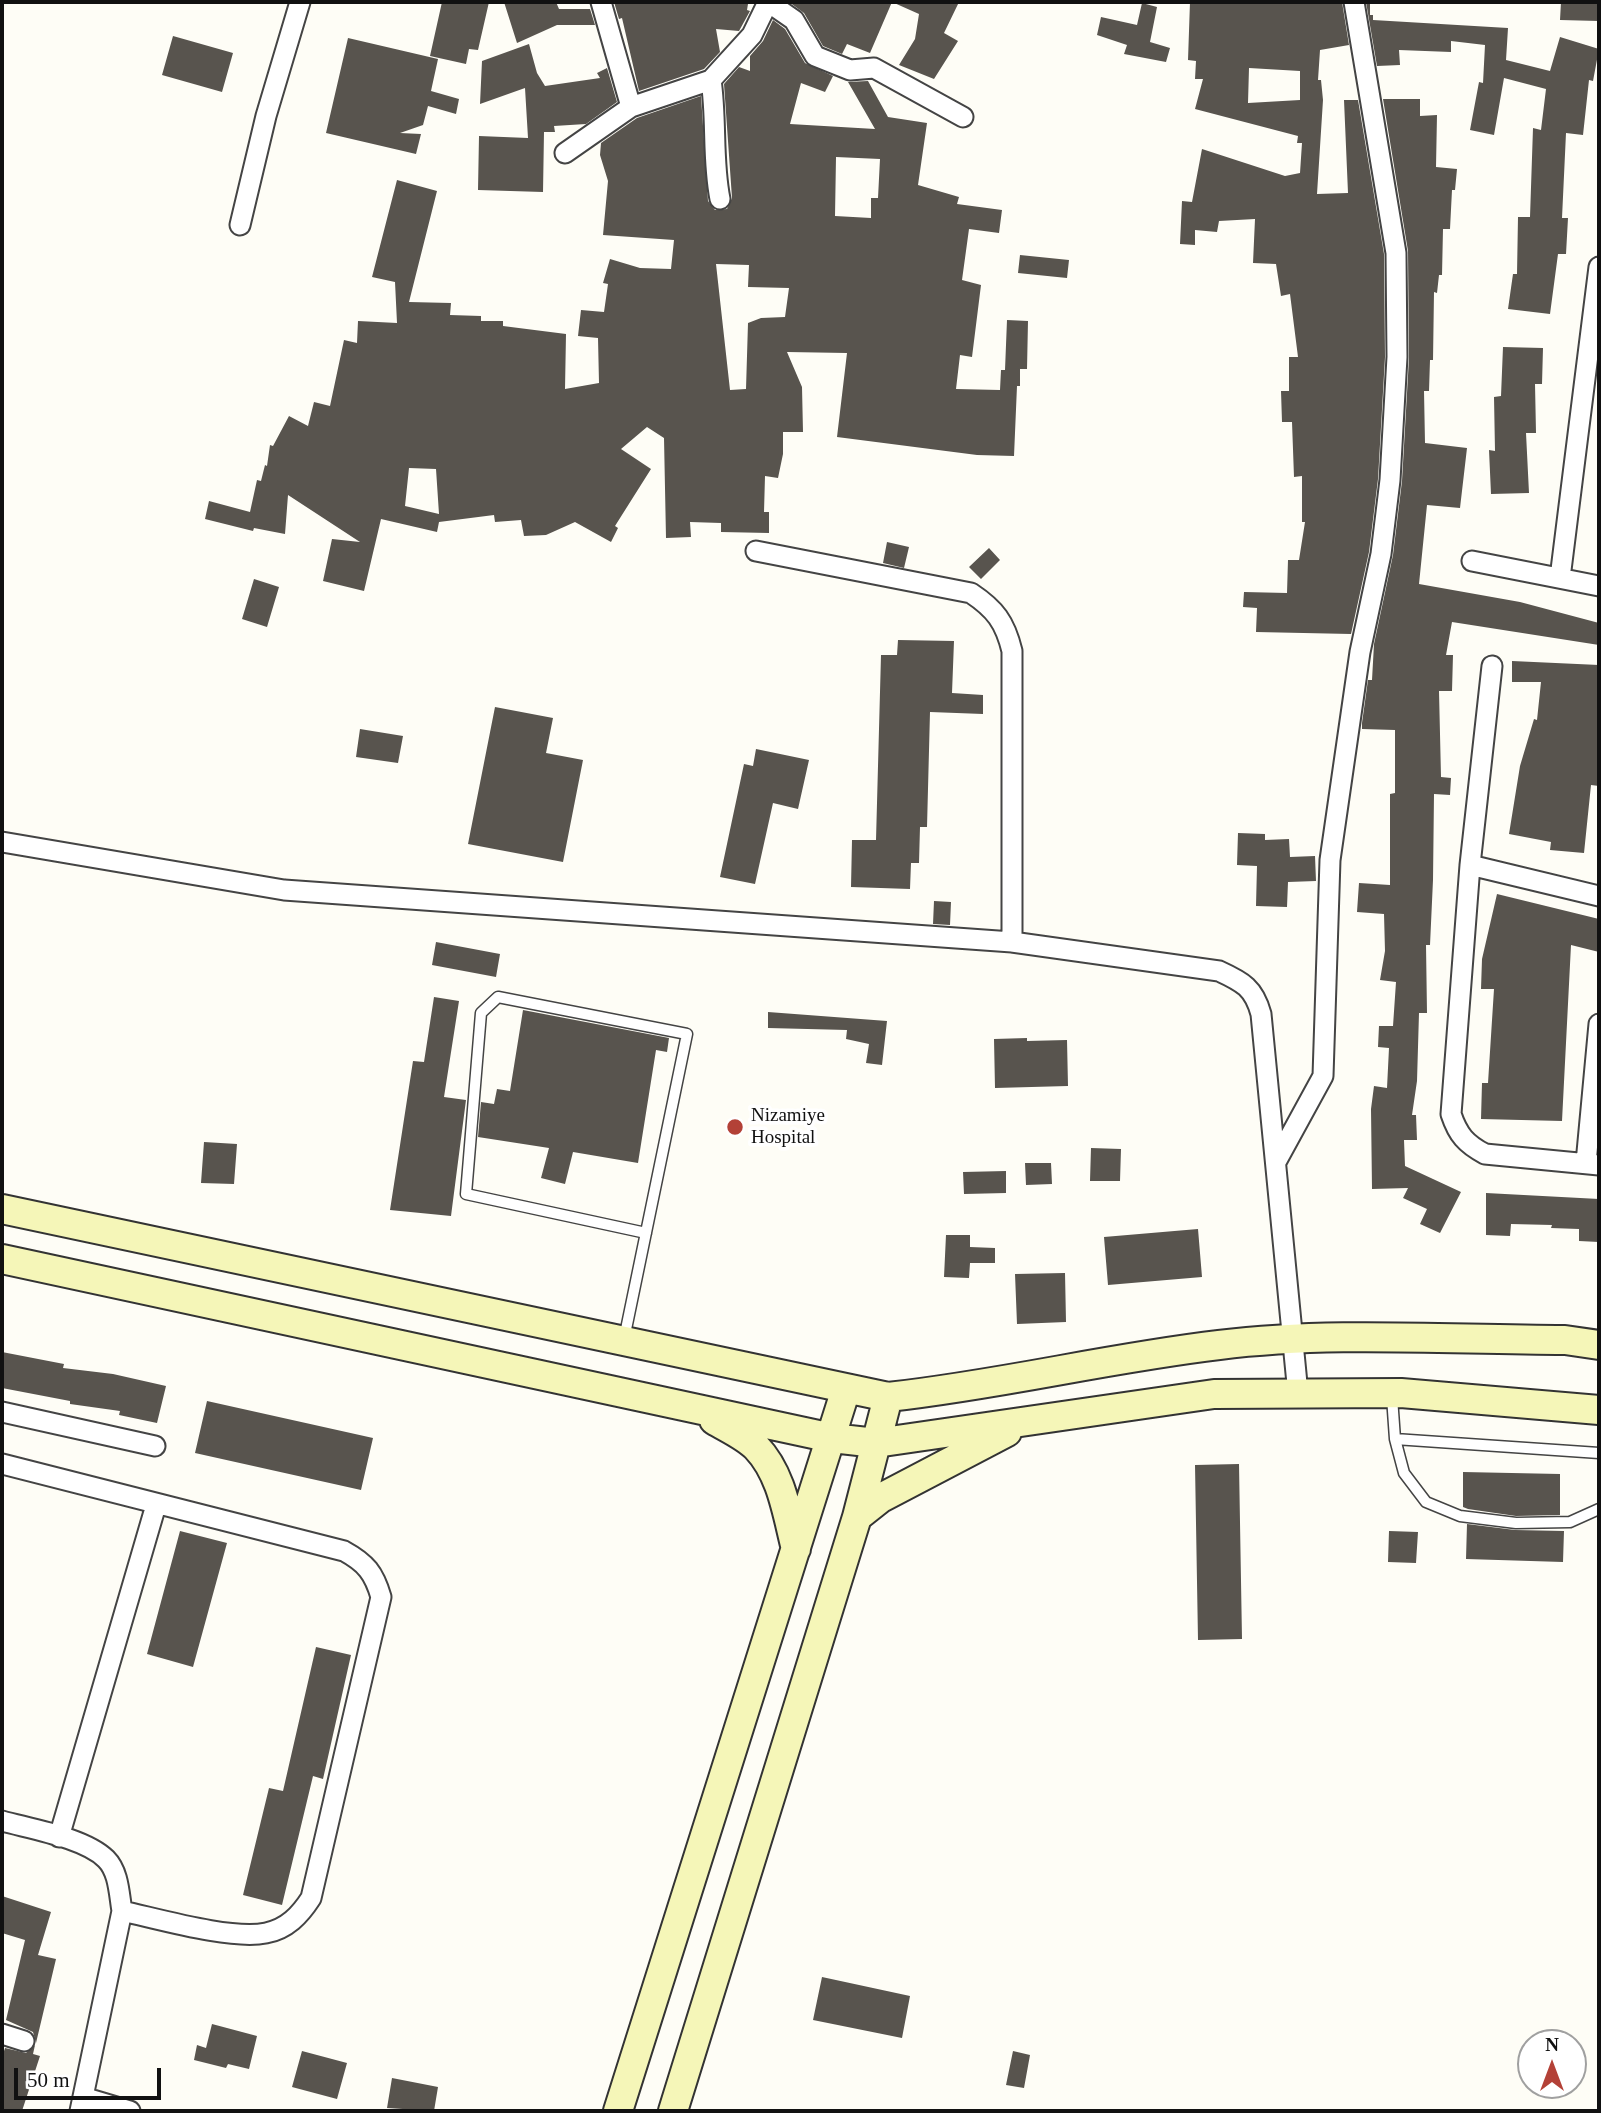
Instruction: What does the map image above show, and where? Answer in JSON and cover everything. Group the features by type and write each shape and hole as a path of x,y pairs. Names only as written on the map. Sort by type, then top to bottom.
{"street":[{"path":"240,225 266,116 300,2"},
{"path":"601,2 631,107"},
{"path":"565,153 631,107 711,79 752,35 768,2 794,20 816,56 850,70 874,68 962,117"},
{"path":"1276,1162 1323,1076 1329,860 1360,652 1381,554 1390,480 1397,357 1396,253 1354,2"},
{"path":"711,79 715,106 715,172 720,199"},
{"path":"1560,578 1597,304 1599,267"},
{"path":"756,551 971,593 993,608 1000,618 1012,650 1012,942"},
{"path":"1472,561 1599,586"},
{"path":"1492,666 1470,865 1451,1114 1456,1131 1469,1146 1485,1154 1592,1164 1599,1024"},
{"path":"2,842 284,890 1012,942 1219,971 1246,983 1256,995 1261,1014 1298,1394"},
{"path":"1470,865 1598,891"},
{"path":"2,1209 623,1343 888,1397 960,1389 1218,1345 1292,1339 1565,1340 1599,1345"},
{"path":"2,1259 832,1438 876,1443 1214,1394 1391,1393 1599,1410"},
{"path":"618,2111 846,1389"},
{"path":"673,2111 857,1517 888,1397"},
{"path":"697,1409 754,1445 768,1462 780,1485 796,1549"},
{"path":"2,1412 155,1446"},
{"path":"857,1517 881,1498 1026,1422"},
{"path":"2,1464 344,1551 362,1561 374,1574 381,1597 311,1898 301,1914 285,1927 266,1933 242,1934 122,1911"},
{"path":"59,1837 156,1505"},
{"path":"2,1822 84,1846 107,1859 117,1879 122,1911 81,2104 130,2111"},
{"path":"2,2034 24,2041"}],"lane":[{"path":"623,1343 646,1233 687,1034 498,997 481,1013 466,1194 646,1233"},
{"path":"1391,1393 1395,1439 1404,1473 1426,1502 1460,1517 1516,1523 1570,1522 1599,1509"},
{"path":"1395,1439 1599,1453"}],"building":[{"path":"442,2 489,2 478,50 469,49 466,64 430,56"},
{"path":"504,2 556,2 559,9 590,9 595,25 557,25 517,43"},
{"path":"614,2 718,2 748,4 747,10 750,11 739,31 716,29 720,52 704,69 639,91 622,18 619,19"},
{"path":"789,2 892,2 870,53 847,44 842,54 823,46 804,13"},
{"path":"892,2 959,2 944,33 958,41 934,79 899,65 915,39 919,14"},
{"path":"1190,2 1342,2 1349,45 1320,50 1318,80 1321,80 1323,100 1317,194 1348,193 1344,100 1358,100 1384,254 1385,357 1378,479 1369,552 1351,634 1256,632 1257,608 1243,607 1244,592 1287,593 1288,560 1299,560 1305,522 1302,522 1302,476 1294,477 1292,422 1282,422 1281,391 1289,391 1289,357 1298,357 1290,294 1281,296 1276,264 1253,263 1255,219 1219,221 1217,232 1195,230 1195,245 1180,244 1182,201 1192,202 1202,149 1285,176 1300,173 1302,143 1297,143 1298,136 1195,109 1203,79 1195,79 1196,61 1188,60","holes":["1249,68 1300,71 1300,100 1248,103"]},
{"path":"1366,2 1370,2 1370,15 1373,15 1373,20 1508,28 1506,60 1550,71 1560,37 1599,49 1593,81 1589,80 1583,135 1566,133 1562,218 1568,218 1566,254 1558,254 1550,314 1508,309 1513,274 1517,274 1518,217 1530,217 1533,128 1541,130 1546,89 1504,78 1494,135 1470,130 1479,82 1483,83 1485,45 1451,41 1451,52 1399,50 1400,65 1377,66"},
{"path":"1561,2 1599,2 1599,21 1560,20"},
{"path":"1142,3 1157,7 1150,42 1170,48 1166,62 1124,54 1127,45 1097,35 1101,17 1137,25"},
{"path":"773,20 785,29 805,63 833,76 825,92 801,83 790,124 875,129 848,82 868,81 888,117 927,123 918,185 959,197 957,204 1002,210 999,233 969,229 962,280 981,285 972,357 960,355 956,389 1000,390 1001,370 1005,370 1007,320 1028,321 1027,369 1020,369 1020,386 1017,386 1014,456 977,455 837,437 847,353 787,352 802,387 803,432 783,432 783,454 778,478 765,476 764,512 769,512 769,533 721,532 721,523 690,522 691,537 666,538 664,438 647,427 621,449 651,469 615,526 618,528 611,542 575,522 546,535 524,536 521,520 495,522 494,515 439,522 437,532 381,519 364,591 323,581 332,539 360,542 288,495 285,534 254,528 253,531 205,519 209,501 250,512 257,480 261,481 265,465 267,466 270,445 273,446 289,416 308,426 314,402 330,406 344,340 357,343 358,321 397,323 395,282 372,277 397,180 437,191 409,302 451,303 450,315 481,316 481,321 503,321 503,326 566,334 565,389 599,383 598,338 578,336 581,310 604,312 608,284 603,283 610,259 640,268 671,269 674,240 603,235 608,181 600,155 601,143 637,118 701,96 708,201 715,210 727,209 732,198 724,84 739,67 750,71 750,56 763,41","holes":["836,157 880,159 878,198 871,198 871,218 835,216","716,264 749,265 748,287 789,288 785,317 761,318 748,323 746,389 730,390","409,468 436,469 439,514 405,506"]},
{"path":"173,36 233,53 222,92 162,75"},
{"path":"348,38 438,59 431,91 459,99 456,114 428,106 423,125 400,133 421,134 416,154 326,133"},
{"path":"529,44 537,73 545,86 600,78 597,73 607,68 617,102 586,124 554,126 555,132 544,132 543,192 478,190 479,136 528,138 525,88 480,104 482,61"},
{"path":"1383,99 1420,99 1420,116 1437,115 1436,167 1457,169 1455,190 1452,190 1450,229 1443,229 1442,275 1439,275 1437,293 1434,292 1433,360 1430,360 1429,391 1424,391 1425,443 1467,448 1460,508 1427,505 1419,584 1520,602 1599,623 1599,645 1452,622 1446,655 1453,655 1452,691 1439,691 1441,777 1451,778 1450,795 1434,794 1430,945 1426,945 1427,1013 1419,1013 1417,1081 1412,1115 1416,1115 1417,1140 1404,1140 1405,1166 1461,1192 1440,1233 1420,1224 1427,1209 1403,1198 1408,1188 1372,1189 1371,1109 1374,1086 1387,1088 1389,1048 1378,1047 1379,1026 1393,1026 1396,982 1380,980 1385,951 1384,914 1357,912 1359,883 1390,885 1390,794 1395,793 1395,730 1362,729 1362,723 1368,680 1372,680 1374,644 1393,555 1402,481 1409,358 1408,251"},
{"path":"1020,255 1069,260 1067,278 1018,273"},
{"path":"1503,347 1543,348 1542,384 1535,384 1536,433 1526,433 1529,493 1491,494 1489,450 1495,451 1494,397 1501,396"},
{"path":"887,542 909,547 904,568 883,563"},
{"path":"989,548 1000,560 981,579 969,567"},
{"path":"254,579 279,587 267,627 242,619"},
{"path":"898,640 954,641 952,693 983,695 983,714 930,712 927,827 920,827 919,863 911,863 910,889 851,887 852,840 876,840 881,655 897,655"},
{"path":"1512,661 1599,665 1599,786 1591,785 1584,853 1550,850 1551,842 1509,834 1520,766 1534,719 1537,720 1541,682 1512,682"},
{"path":"495,707 553,718 546,753 583,760 563,862 468,844"},
{"path":"360,729 403,736 398,763 356,757"},
{"path":"756,749 809,760 798,809 773,803 755,884 720,877 744,764 753,766"},
{"path":"1238,833 1265,834 1265,840 1289,839 1290,857 1315,856 1316,881 1288,882 1287,907 1256,906 1257,866 1237,865"},
{"path":"1497,894 1599,919 1599,952 1571,945 1562,1121 1481,1119 1482,1083 1488,1083 1494,989 1481,989 1482,959"},
{"path":"934,901 951,902 950,925 933,924"},
{"path":"436,942 500,954 496,977 432,965"},
{"path":"434,997 459,1001 444,1097 466,1100 451,1216 390,1210 413,1061 424,1062"},
{"path":"523,1010 669,1038 667,1052 656,1050 638,1163 573,1152 565,1184 541,1178 549,1148 478,1137 481,1102 494,1104 497,1089 510,1091"},
{"path":"768,1012 887,1021 882,1065 866,1063 869,1044 846,1039 847,1030 768,1028"},
{"path":"1027,1038 1027,1041 1067,1040 1068,1086 995,1088 994,1039"},
{"path":"204,1142 237,1144 234,1184 201,1183"},
{"path":"1091,1148 1121,1149 1120,1181 1090,1181"},
{"path":"1025,1163 1051,1163 1052,1184 1026,1185"},
{"path":"1006,1171 1006,1193 964,1194 963,1172"},
{"path":"1486,1193 1599,1199 1599,1242 1579,1241 1579,1229 1551,1228 1552,1225 1511,1224 1510,1236 1486,1235"},
{"path":"1198,1229 1202,1277 1108,1285 1104,1237"},
{"path":"946,1235 970,1235 970,1247 995,1248 995,1263 970,1263 969,1278 944,1277"},
{"path":"1065,1273 1066,1322 1017,1324 1015,1274"},
{"path":"2,1352 64,1364 63,1368 113,1374 166,1386 157,1423 119,1415 120,1411 70,1404 70,1401 2,1388"},
{"path":"207,1401 373,1438 361,1490 195,1453"},
{"path":"1239,1464 1242,1639 1198,1640 1195,1465"},
{"path":"1463,1472 1560,1474 1560,1515 1516,1516 1463,1507"},
{"path":"1467,1524 1515,1530 1564,1531 1563,1562 1466,1559"},
{"path":"180,1531 227,1543 193,1667 147,1654"},
{"path":"1389,1531 1418,1532 1416,1563 1388,1562"},
{"path":"316,1647 351,1655 323,1779 313,1776 282,1905 243,1895 269,1788 283,1791"},
{"path":"2,1896 51,1912 38,1955 56,1959 36,2043 33,2032 6,2020 25,1940 2,1933"},
{"path":"822,1977 910,1996 902,2038 813,2020"},
{"path":"212,2024 257,2036 249,2069 228,2064 226,2068 194,2060 197,2045 206,2048"},
{"path":"35,2045 33,2054 40,2056 22,2111 2,2111 2,2057 5,2048 26,2053"},
{"path":"302,2051 347,2063 337,2099 292,2087"},
{"path":"1013,2051 1030,2055 1024,2088 1006,2085"},
{"path":"392,2078 438,2087 434,2111 387,2108"}],"place":[{"name":"Nizamiye Hospital","path":"735,1127"}]}
